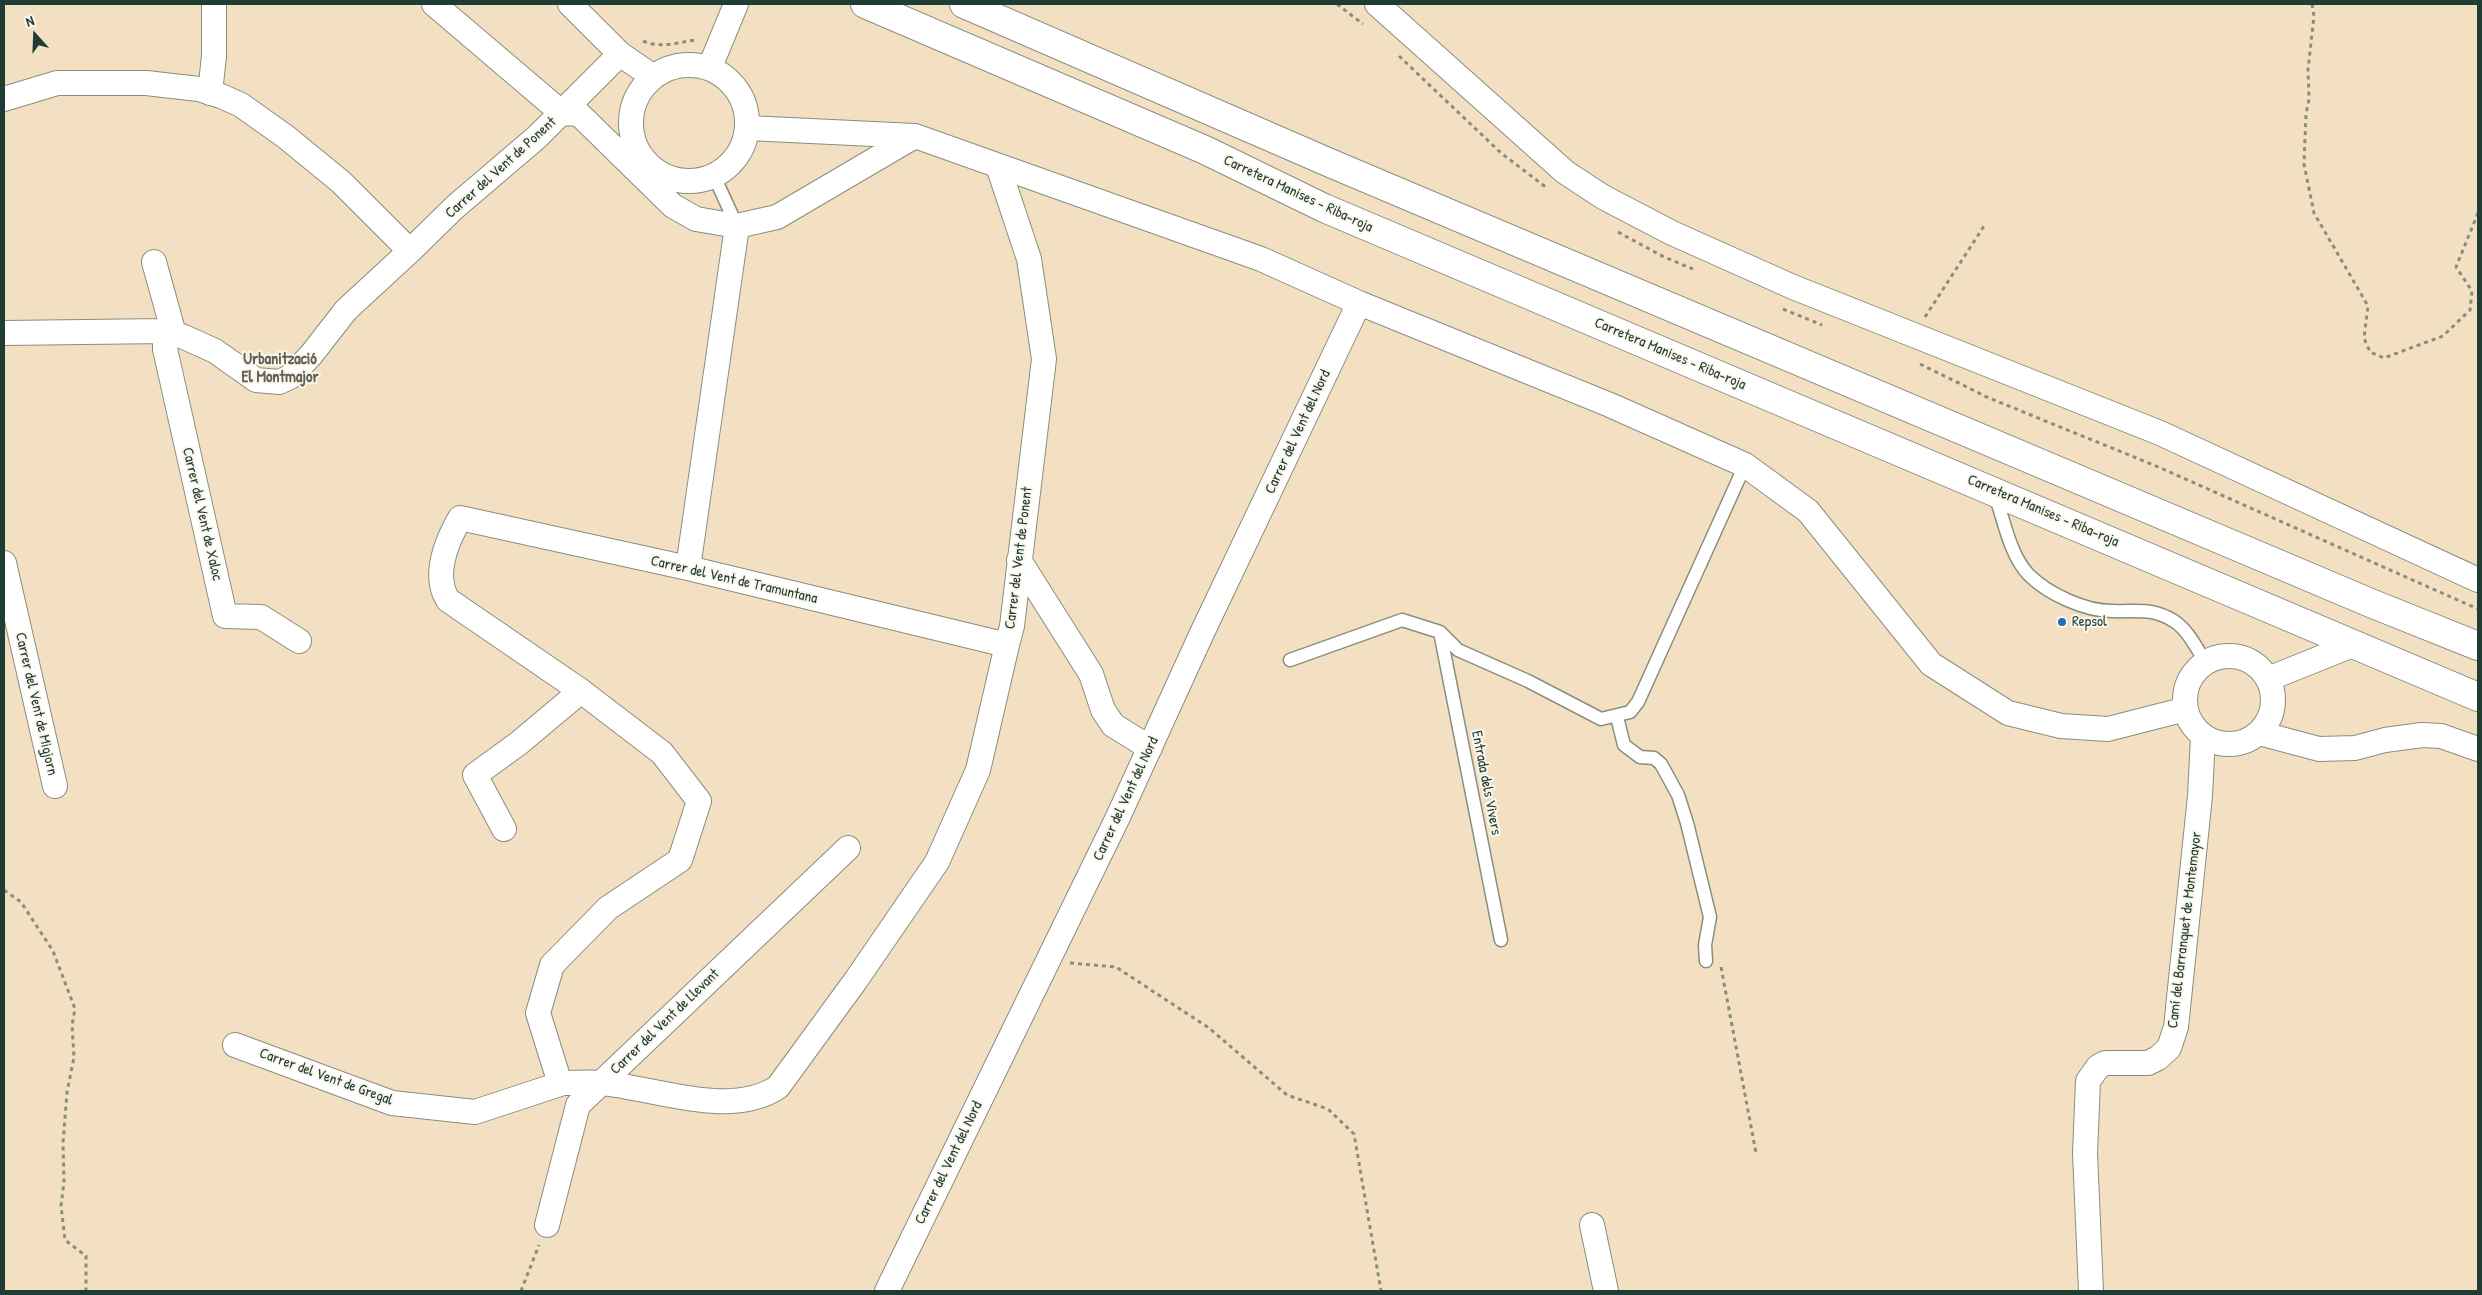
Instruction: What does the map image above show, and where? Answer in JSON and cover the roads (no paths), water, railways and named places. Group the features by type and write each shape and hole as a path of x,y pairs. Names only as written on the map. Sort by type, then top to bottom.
{"main road":[{"name":"Carretera Manises - Riba-roja","path":"865,4 1205,150 1324,208 1994,490 2478,697"},
{"path":"964,4 1330,163 2373,604 2478,646"}],"street":[{"path":"210,93 214,56 214,4"},
{"path":"434,4 562,113 628,46"},
{"path":"570,4 628,46 652,76"},
{"path":"710,68 736,4"},
{"path":"1377,4 1564,172 1603,197 1672,233 1793,287 2160,433 2478,580"},
{"path":"683,65 710,68 726,77 739,91 746,109 748,128 744,144 736,159 714,176 693,182 672,179 653,170 639,154 631,134 631,112 638,93 652,76 670,67 683,65"},
{"path":"4,99 57,83 146,83 210,93 241,105 286,138 341,182 410,251 346,310 311,355 290,377 279,382 256,380 214,351 170,333 4,333"},
{"name":"Carrer del Vent de Ponent","path":"410,251 455,207 537,137 562,113 579,114 673,206 696,219 737,226 777,217 915,136"},
{"path":"748,128 915,136 1261,259 1359,303 1610,405 1745,465 1808,511 1931,664 2008,713 2061,726 2108,729 2186,709"},
{"name":"Carrer del Vent de Ponent","path":"601,1083 724,1102 764,1096 778,1087 937,862 978,770 1007,645 1044,359 1029,259 998,166"},
{"path":"688,568 737,226"},
{"path":"154,262 170,333"},
{"name":"Carrer del Vent del Nord","path":"887,1291 1150,748 1359,303"},
{"name":"Carrer del Vent de Xaloc","path":"170,333 165,349 225,616 261,617 299,641"},
{"name":"Carrer del Vent de Tramuntana","path":"581,691 448,600 444,593 441,573 449,539 460,518 688,568 1007,645"},
{"path":"1019,560 1091,674 1103,710 1113,724 1150,748"},
{"name":"Carrer del Vent de Migjorn","path":"4,563 55,786"},
{"path":"2268,679 2355,644"},
{"path":"2227,656 2244,658 2258,666 2268,679 2273,693 2273,708 2268,721 2259,732 2241,742 2221,743 2203,736 2195,728 2186,709 2186,694 2190,680 2206,663 2227,656"},
{"path":"504,829 476,775 520,743 581,691 662,753 699,801 680,860 608,908 552,965 538,1013 558,1077 563,1083"},
{"path":"2259,732 2319,749 2355,748 2385,740 2422,735 2441,736 2478,750"},
{"name":"Camí del Barranquet de Montemayor","path":"2091,1291 2085,1153 2088,1080 2098,1067 2105,1063 2148,1063 2158,1058 2169,1048 2173,1034 2200,796 2203,736"},
{"name":"Carrer del Vent de Llevant","path":"563,1083 601,1083 848,848"},
{"name":"Carrer del Vent de Gregal","path":"235,1044 392,1103 476,1112 563,1083"},
{"path":"547,1225 578,1105 601,1083"},
{"path":"1592,1225 1606,1291"}],"lane":[{"path":"714,176 737,226"},
{"path":"1290,660 1402,620 1440,632 1458,650 1528,681 1601,719 1617,717 1630,712 1638,702 1745,465"},
{"path":"1994,490 2014,551 2029,575 2047,588 2084,608 2111,611 2152,610 2176,622 2191,638 2206,663"},
{"name":"Entrada dels Vivers","path":"1440,632 1501,940"},
{"path":"1617,717 1624,745 1640,756 1654,758 1661,764 1678,796 1687,822 1710,917 1705,945 1706,961"}],"place":[{"name":"Repsol","path":"2062,622"}],"district":[{"name":"Urbanització El Montmajor","path":"280,369"}]}
